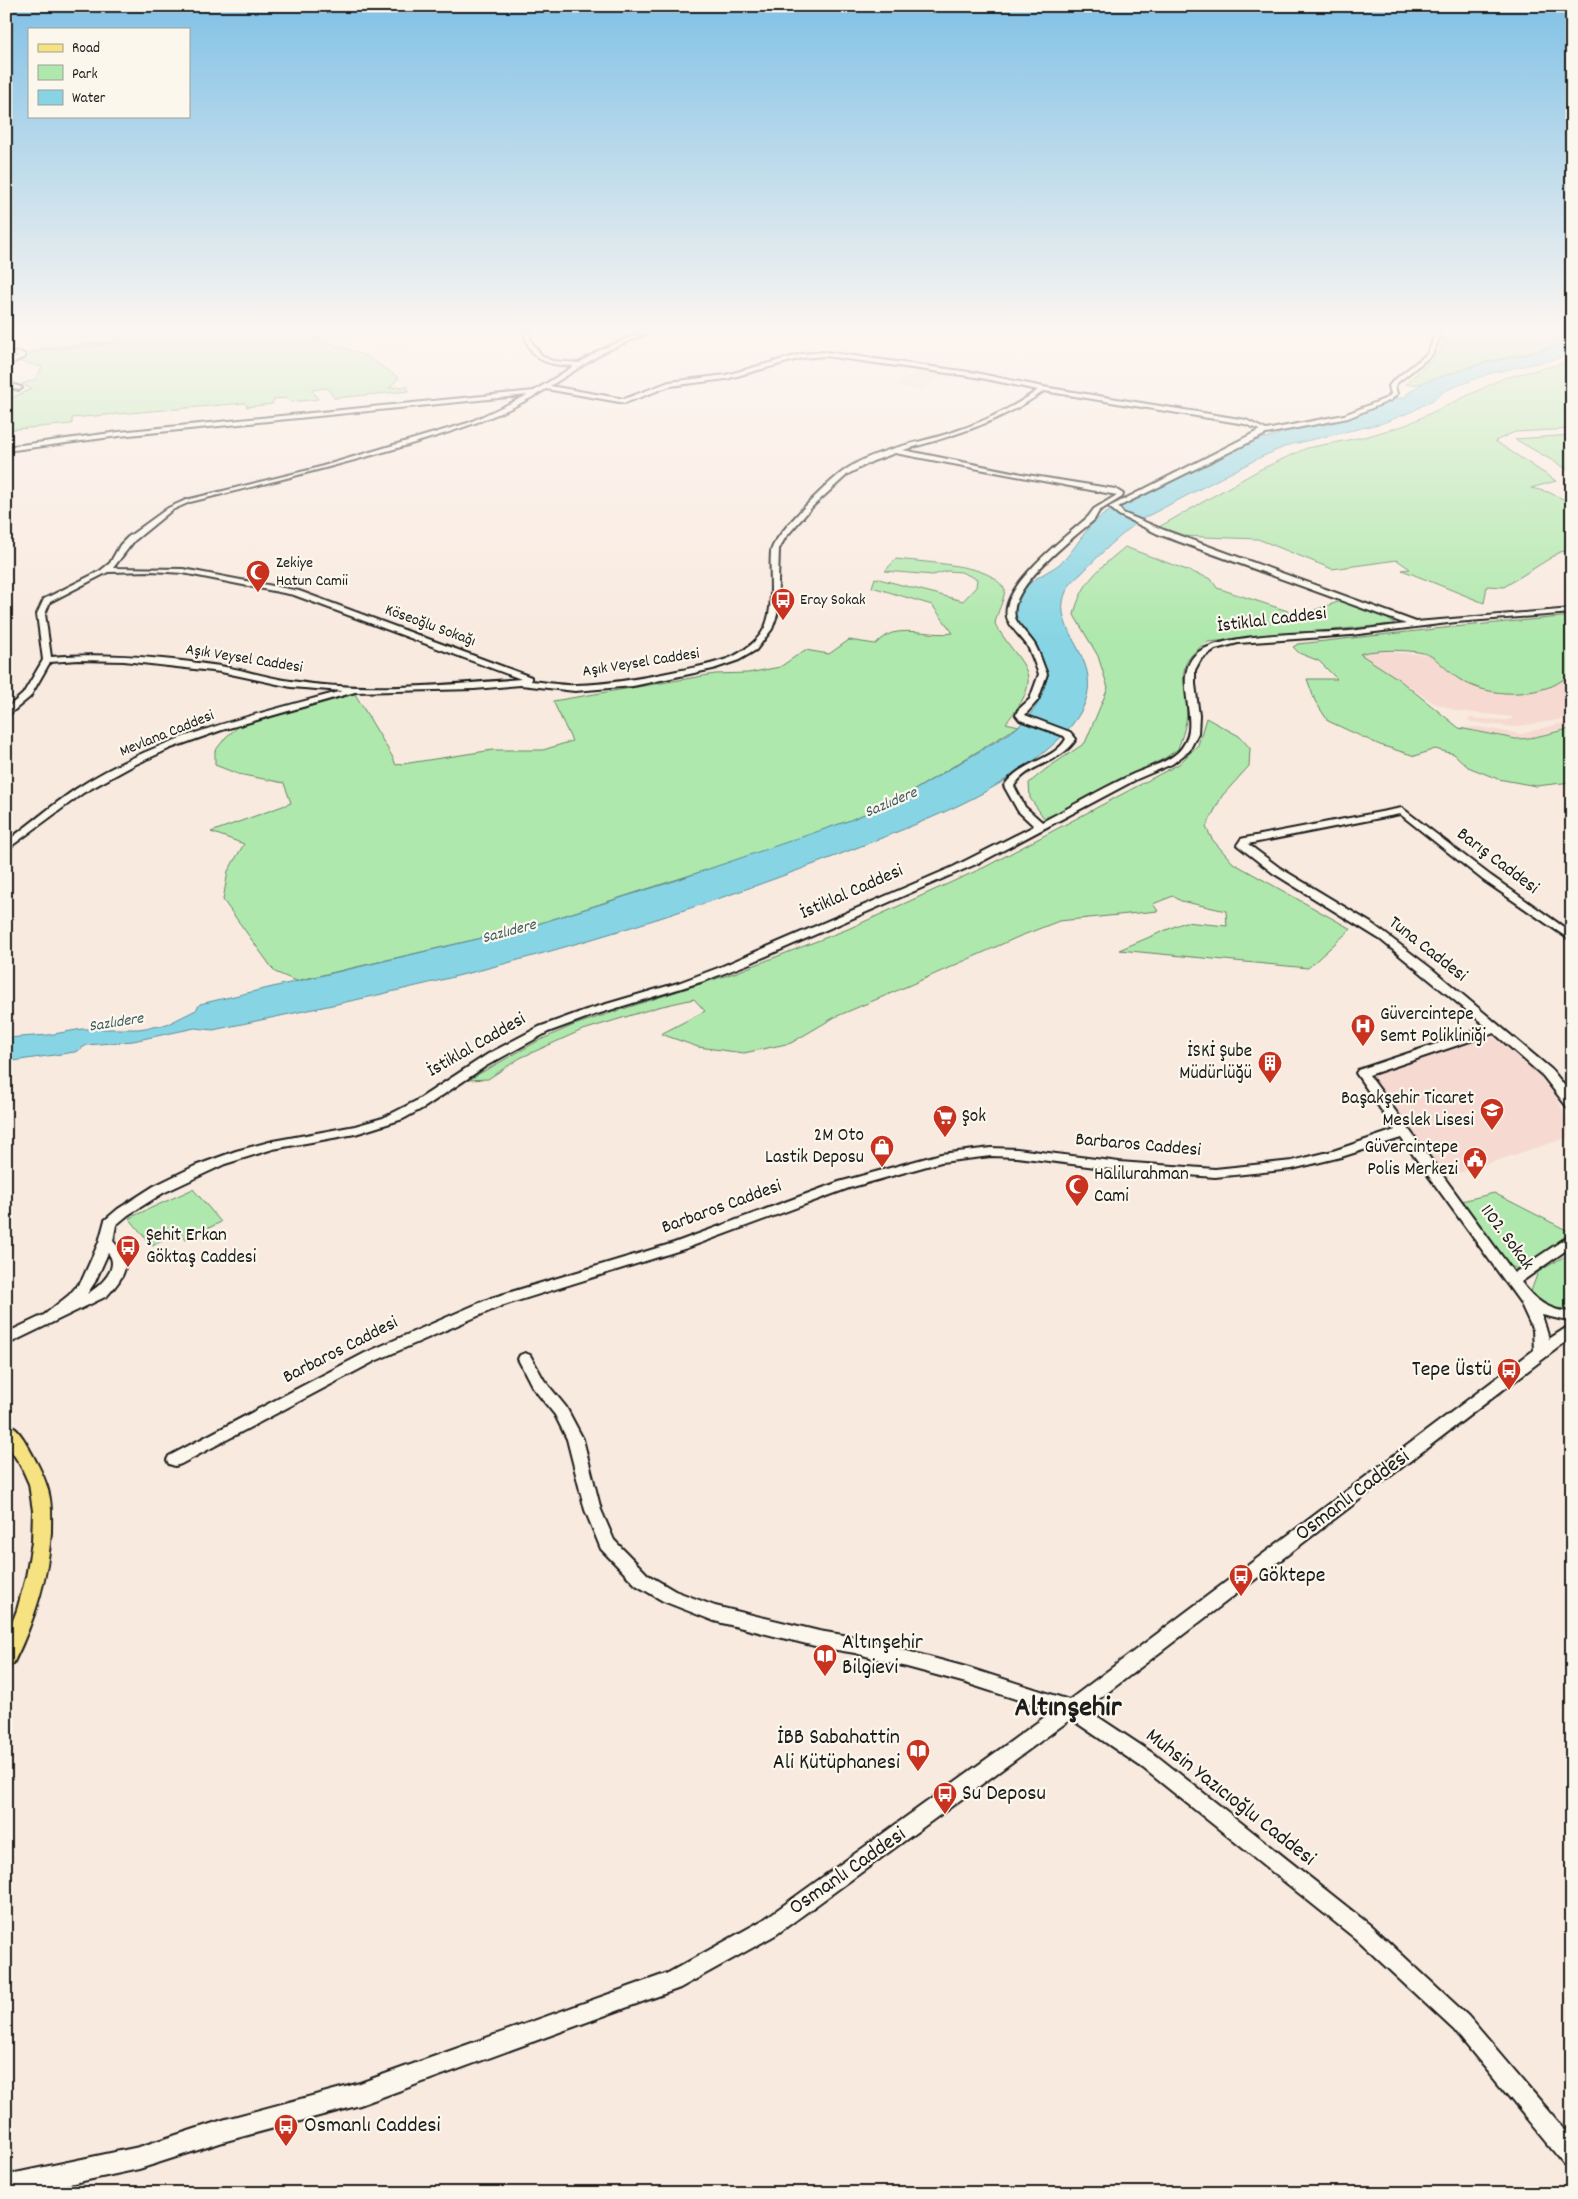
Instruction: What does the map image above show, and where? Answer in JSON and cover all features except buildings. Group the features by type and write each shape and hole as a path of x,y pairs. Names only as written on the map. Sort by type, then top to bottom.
{"main road":[{"path":"6,1430 13,1438 32,1472 42,1501 41,1547 33,1596 6,1658"}],"street":[{"path":"6,449 151,431"},
{"path":"6,714 27,695 47,660 42,614 44,606 54,596 91,580 107,570 132,539 176,505 315,470 450,431"},
{"name":"Aşık Veysel Caddesi","path":"47,660 78,657 124,658 221,669 291,684 359,690 474,686 521,682 558,688 600,687 681,674 713,666 736,658 753,648 768,629 773,615 774,551 779,541 796,520 840,477 868,460 895,450 963,431"},
{"path":"1272,431 1264,432 1114,505 1114,510 1161,532 1398,617 1414,625"},
{"path":"895,450 1039,479 1115,491 1120,494 1120,496 1096,510 1080,529 1030,572 1017,591 1011,613 1012,620 1032,647 1042,674 1034,700 1020,715 1022,718 1067,734 1071,738 1070,743 1016,776 1009,786 1014,798 1029,819 1042,827"},
{"name":"Köseoğlu Sokağı","path":"107,570 151,569 183,571 296,593 528,679"},
{"name":"İstiklal Caddesi","path":"50,1317 74,1299 85,1286 106,1242 108,1228 118,1216 180,1179 215,1163 255,1149 361,1129 388,1121 419,1105 495,1055 553,1026 600,1009 698,980 744,962 870,905 957,869 1042,827 1184,752 1191,740 1194,720 1190,673 1195,662 1205,651 1238,641 1572,611"},
{"name":"Mevlana Caddesi","path":"6,847 80,791 149,754 219,728 359,690"},
{"name":"Tuna Caddesi","path":"1402,811 1245,841 1242,845 1274,870 1385,938 1532,1058 1572,1104"},
{"name":"Barış Caddesi","path":"1402,811 1487,878 1572,938"},
{"name":"1102. Sokak","path":"1496,1028 1362,1073 1475,1233 1526,1299"},
{"name":"Barbaros Caddesi","path":"175,1460 370,1356 496,1302 679,1246 844,1185 942,1158 991,1152 1016,1153 1119,1166 1215,1173 1292,1165 1336,1154 1404,1132"},
{"path":"1513,1281 1572,1239"},
{"path":"106,1242 118,1256"},
{"path":"98,1260 108,1255 118,1256"},
{"name":"İstiklal Caddesi","path":"6,1340 102,1292 113,1280 119,1269 118,1256"},
{"path":"85,1286 88,1292 102,1292"},
{"path":"1526,1299 1541,1310 1555,1315 1572,1317"},
{"path":"1526,1299 1540,1326 1543,1337 1541,1351"},
{"name":"Osmanlı Caddesi","path":"6,2186 139,2158 226,2130 360,2094 673,1981 770,1927 866,1859 1071,1709 1572,1329"},
{"name":"Muhsin Yazıcıoğlu Caddesi","path":"525,1359 538,1384 561,1411 575,1439 593,1510 607,1544 642,1580 669,1596 714,1613 864,1648 966,1675 1071,1709 1150,1762 1363,1932 1461,2023 1572,2156"}],"shaded area":[{"path":"1370,650 1429,655 1434,660 1554,685 1572,674 1572,718 1513,727 1471,722 1468,718 1505,720 1512,719 1512,717 1457,711 1432,702 1360,654"},
{"path":"1572,723 1572,729 1557,730 1525,739 1459,728 1478,727 1521,734 1558,724"},
{"path":"1494,1037 1547,1081 1572,1126 1572,1136 1444,1178 1406,1121 1366,1074"}],"green space":[{"path":"1387,431 1541,431 1515,432 1495,441 1556,481 1531,488 1548,492 1572,503 1572,550 1560,552 1504,587 1487,586 1484,603 1402,570 1410,569 1397,560 1332,569 1258,539 1178,536 1159,527 1259,470 1307,448"},
{"path":"1572,435 1572,472 1515,439"},
{"path":"1125,547 1211,579 1217,588 1300,615 1341,601 1382,615 1395,624 1208,642 1190,657 1184,671 1187,715 1178,749 1165,758 1058,813 1044,818 1030,798 1029,783 1046,769 1085,743 1108,688 1098,656 1074,615 1077,603 1081,593 1093,576"},
{"path":"896,559 961,567 985,573 994,578 1005,589 995,624 1021,662 1026,671 1028,681 1026,692 1019,706 1006,723 1019,726 898,800 848,821 750,856 525,928 296,981 275,972 223,900 228,871 244,844 211,832 291,803 284,783 238,774 215,765 215,751 226,737 239,726 355,694 396,765 493,750 543,750 572,741 553,701 715,674 748,673 780,667 805,650 829,654 849,640 875,644 892,633 953,633 932,605 872,587 875,578 963,601 976,587 977,579 961,572 947,571 933,575 885,571"},
{"path":"1572,616 1572,674 1541,690 1505,693 1481,689 1459,679 1432,657 1423,653 1384,651 1360,654 1397,678 1459,728 1516,739 1531,738 1572,729 1572,782 1536,786 1498,779 1468,767 1454,754 1435,749 1415,756 1380,745 1328,721 1315,701 1307,679 1337,679 1319,661 1299,653 1293,647 1298,644"},
{"path":"1206,718 1239,736 1250,748 1249,766 1222,796 1206,827 1212,839 1233,863 1351,929 1308,968 1119,950 1185,922 1227,926 1226,911 1181,901 1173,896 1153,904 1158,911 1059,921 835,1017 791,1043 744,1053 698,1047 661,1034 705,1011 694,999 658,1007 580,1031 520,1058 488,1079 468,1080 538,1041 574,1025 737,972 848,929 985,867 1179,764 1198,745"},
{"path":"193,1189 221,1222 186,1239 180,1232 152,1246 129,1218"},
{"path":"1494,1193 1572,1233 1572,1240 1519,1270 1502,1262 1458,1202"},
{"path":"1572,1252 1572,1309 1550,1308 1530,1294 1538,1272"}],"water":[{"name":"Sazlıdere","path":"1285,431 1350,431 1289,445 1261,457 1142,519 1110,545 1069,586 1063,604 1065,621 1081,654 1087,672 1088,692 1079,714 1058,740 1036,759 1012,776 960,805 878,839 747,889 641,924 533,956 399,990 213,1030 195,1028 133,1041 87,1045 75,1052 6,1062 6,1038 48,1035 82,1029 138,1029 160,1026 196,1010 200,1004 525,928 671,882 848,821 898,800 1010,733 1029,716 1036,705 1045,683 1045,671 1041,658 1019,628 1014,617 1018,596 1029,584 1062,562 1089,528 1106,513 1246,444 1275,436"}],"place":[{"name":"Zekiye Hatun Camii","path":"258,593"},
{"name":"Eray Sokak","path":"783,621"},
{"name":"Güvercintepe Semt Polikliniği","path":"1363,1047"},
{"name":"İSKİ Şube Müdürlüğü","path":"1270,1084"},
{"name":"Başakşehir Ticaret Meslek Lisesi","path":"1492,1131"},
{"name":"Şok","path":"945,1138"},
{"name":"2M Oto Lastik Deposu","path":"882,1168"},
{"name":"Güvercintepe Polis Merkezi","path":"1475,1180"},
{"name":"Halilurahman Cami","path":"1077,1207"},
{"name":"Şehit Erkan Göktaş Caddesi","path":"128,1268"},
{"name":"Tepe Üstü","path":"1509,1391"},
{"name":"Göktepe","path":"1241,1597"},
{"name":"Altınşehir Bilgievi","path":"825,1677"},
{"name":"İBB Sabahattin Ali Kütüphanesi","path":"918,1772"},
{"name":"Su Deposu","path":"945,1815"},
{"name":"Osmanlı Caddesi","path":"286,2147"}],"district":[{"name":"Altınşehir","path":"1068,1709"}]}
